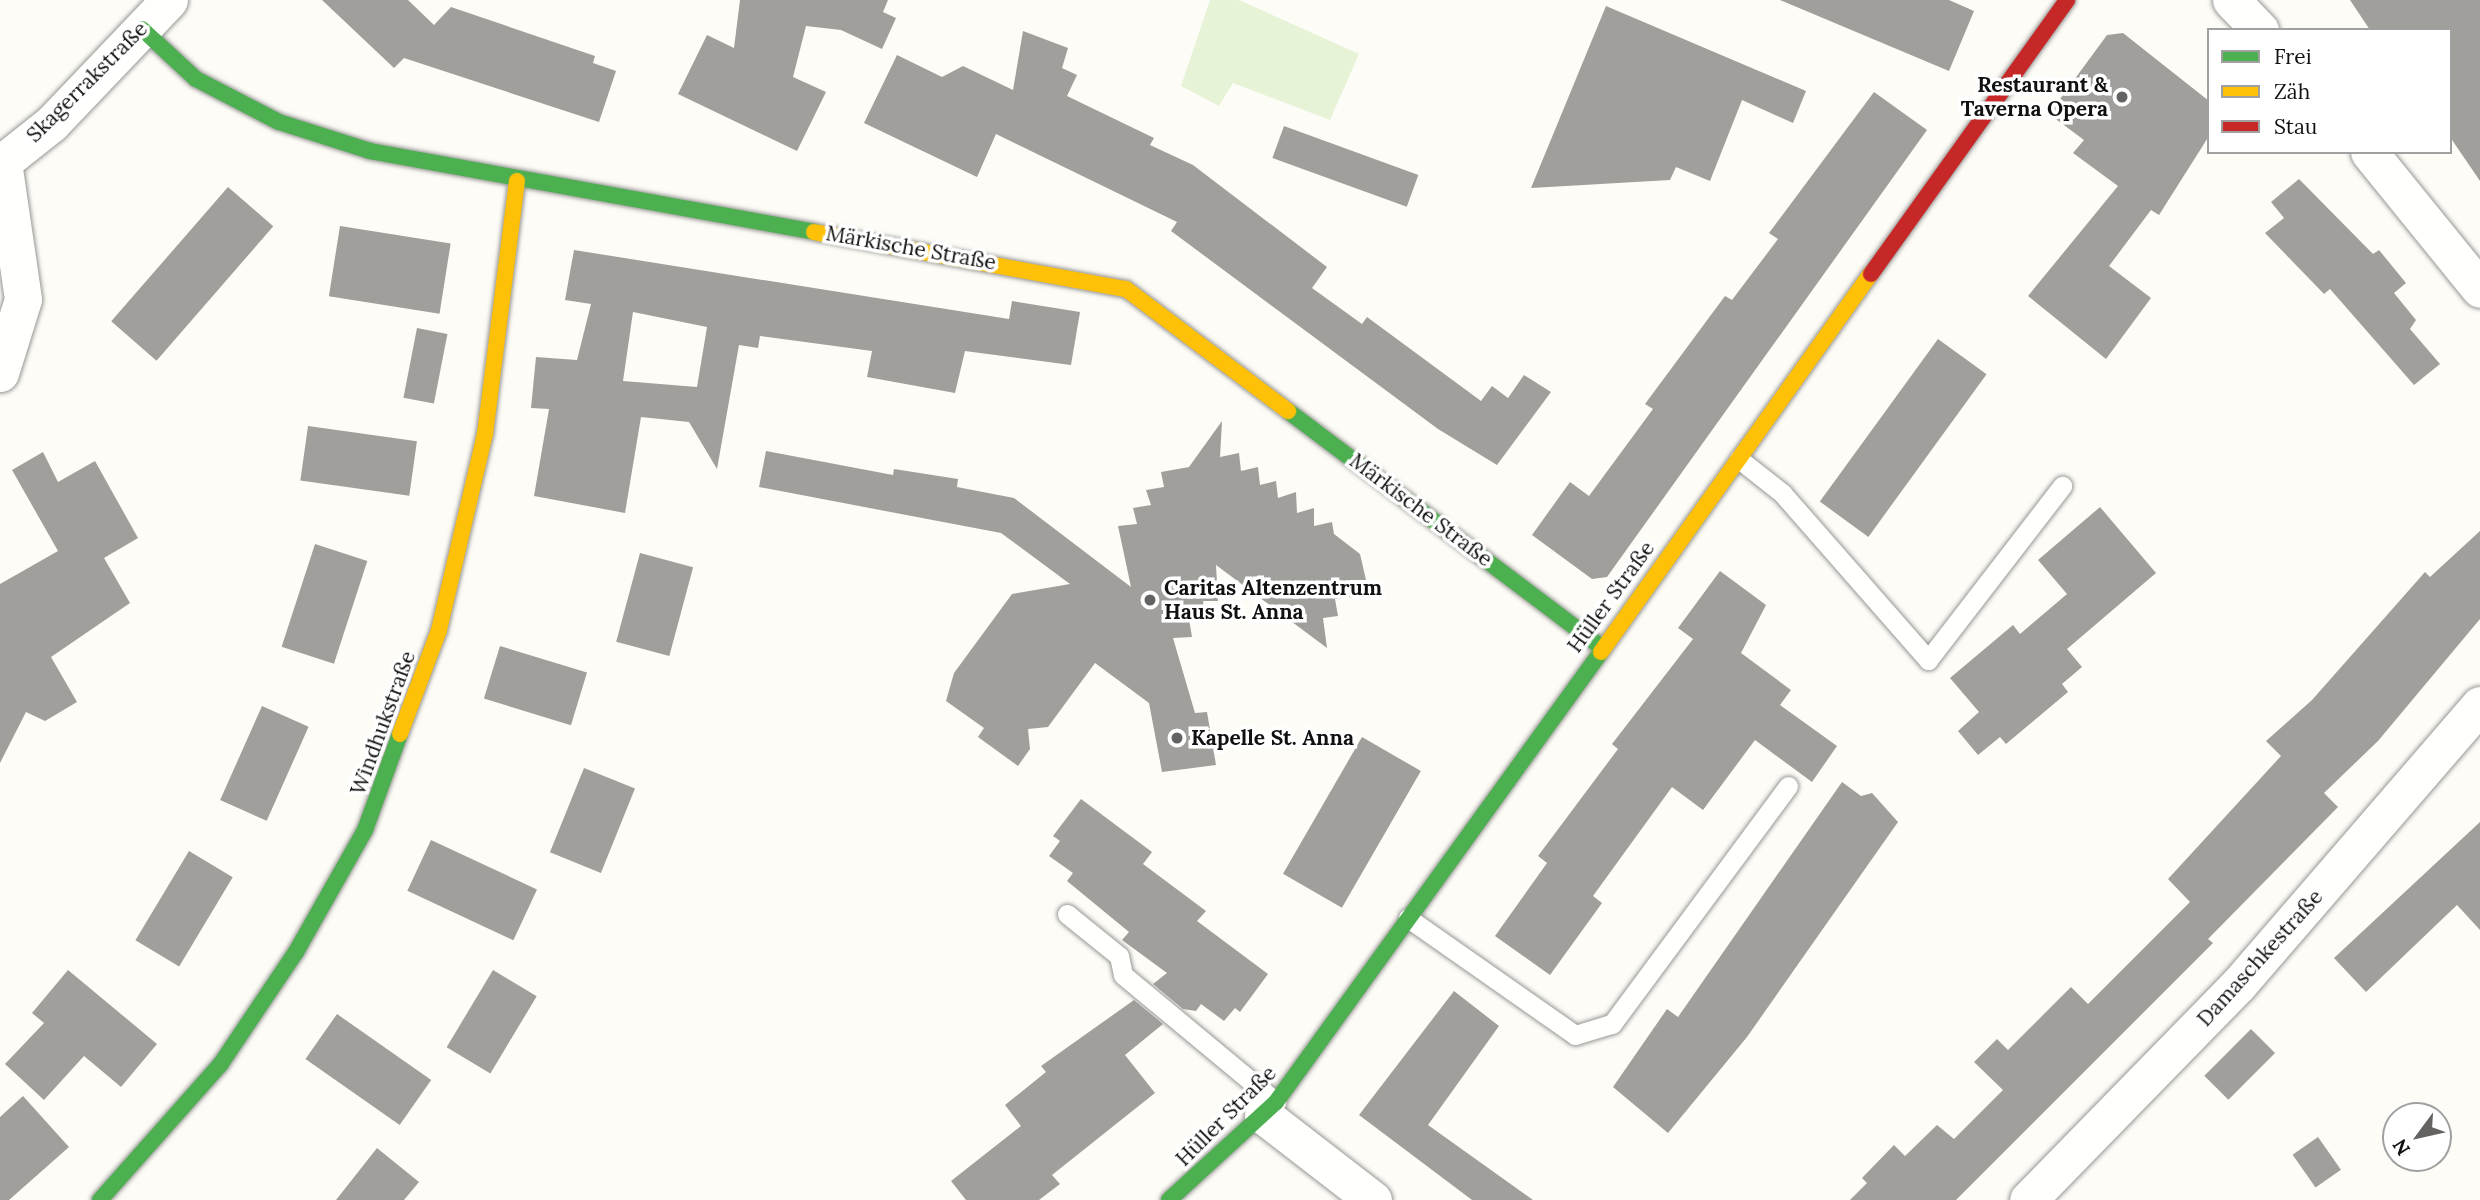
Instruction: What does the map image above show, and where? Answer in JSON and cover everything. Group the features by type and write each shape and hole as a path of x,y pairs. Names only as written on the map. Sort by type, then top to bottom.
{"street":[{"name":"Skagerrakstraße","path":"1,161 51,124 169,0"},
{"name":"Hüller Straße","path":"1169,1200 1269,1109 2067,0"},
{"path":"2231,0 2258,28"},
{"name":"Märkische Straße","path":"142,29 196,79 279,122 370,151 517,181 1126,289 1600,646"},
{"path":"2371,154 2480,289"},
{"path":"0,373 23,299 1,161"},
{"name":"Windhukstraße","path":"100,1200 220,1065 296,952 365,830 405,732 451,578 485,434 517,181"},
{"name":"Damaschkestraße","path":"2028,1200 2238,985 2480,705"},
{"path":"1269,1109 1373,1200"}],"lane":[{"path":"1739,459 1782,493 1928,660 2062,486"},
{"path":"1408,918 1575,1035 1612,1024 1788,786"},
{"path":"1067,914 1119,956 1123,975 1269,1109"}],"green space":[{"path":"1210,0 1239,0 1359,54 1330,120 1233,83 1219,106 1181,86"}],"building":[{"path":"322,0 408,0 434,25 451,7 595,56 593,63 616,71 599,122 404,58 394,68"},
{"path":"740,0 888,0 883,12 896,18 882,49 841,30 806,26 793,77 826,92 797,151 678,94 707,35 734,48"},
{"path":"1780,0 1949,0 1974,11 1949,71"},
{"path":"2350,0 2480,0 2480,181 2452,140 2452,28 2369,28"},
{"path":"1606,6 1806,91 1793,123 1742,100 1710,181 1676,167 1670,180 1531,188"},
{"path":"1023,31 1068,48 1062,68 1077,75 1067,96 1154,138 1150,145 1193,165 1327,267 1312,288 1362,324 1367,317 1481,401 1492,386 1508,398 1524,375 1551,392 1497,465 1438,429 1171,231 1177,222 996,134 977,177 864,123 897,55 942,77 963,66 1013,90"},
{"path":"2123,33 2207,99 2207,139 2159,215 2151,210 2109,266 2151,298 2106,359 2028,296 2118,186 2073,153 2084,140 2049,114 2107,35"},
{"path":"1874,92 1927,130 1607,577 1592,579 1532,535 1570,482 1589,496 1653,409 1645,404 1725,296 1732,300 1778,239 1769,233"},
{"path":"1284,126 1418,175 1407,207 1272,158"},
{"path":"2299,179 2373,254 2379,250 2406,283 2394,293 2416,320 2410,329 2440,364 2414,385 2330,289 2324,294 2265,233 2284,218 2271,202"},
{"path":"228,187 273,226 157,361 111,321"},
{"path":"340,226 451,244 440,314 329,296"},
{"path":"574,250 1009,319 1012,301 1080,312 1071,365 965,351 955,393 867,377 872,351 760,336 758,348 739,345 717,469 689,422 641,417 625,513 534,496 549,409 531,408 536,357 577,360 591,304 565,300","holes":["633,312 707,327 697,387 623,381"]},
{"path":"417,328 447,334 434,404 403,398"},
{"path":"1938,339 1987,374 1868,537 1820,502"},
{"name":"Caritas Altenzentrum Haus St. Anna","path":"1222,421 1220,457 1239,453 1241,471 1258,467 1260,485 1276,481 1278,498 1296,492 1297,513 1314,508 1314,526 1332,522 1334,534 1360,554 1366,580 1350,580 1353,597 1335,599 1338,616 1323,618 1327,648 1216,565 1218,601 1203,601 1205,619 1189,619 1192,637 1173,638 1195,713 1207,712 1216,765 1162,772 1149,703 1095,663 1048,727 1028,729 1030,749 1018,766 978,737 984,728 946,701 954,673 1012,594 1070,584 1001,533 759,487 766,451 893,475 894,469 958,479 957,487 1014,498 1131,587 1118,526 1137,524 1133,508 1151,505 1146,490 1164,487 1161,472 1189,467"},
{"path":"308,426 417,441 409,496 300,480"},
{"path":"43,452 58,482 95,461 138,538 104,558 130,603 51,657 77,702 45,721 26,712 0,763 0,584 58,551 12,470"},
{"path":"2100,507 2156,573 2067,649 2082,667 2062,684 2068,692 2006,744 2000,737 1978,755 1958,731 1979,712 1950,678 2013,625 2020,634 2067,594 2038,560"},
{"path":"2480,531 2480,619 2378,741 2324,793 2338,807 2208,939 2213,943 1956,1200 1850,1200 1867,1183 1862,1178 1894,1145 1905,1156 1937,1125 1954,1139 2003,1090 1974,1062 1997,1039 2008,1050 2071,987 2088,1004 2190,902 2168,879 2281,756 2266,741 2312,700 2425,572 2430,577"},
{"path":"315,544 367,561 334,664 282,647"},
{"path":"640,553 693,567 669,656 616,642"},
{"path":"1720,571 1766,605 1741,653 1791,690 1780,705 1837,746 1812,782 1755,740 1703,810 1672,787 1593,896 1602,903 1550,975 1495,936 1547,863 1538,856 1618,749 1612,744 1693,639 1678,628"},
{"path":"500,646 587,673 571,725 484,699"},
{"path":"262,706 309,727 267,821 220,800"},
{"path":"1362,737 1421,771 1342,908 1283,874"},
{"path":"584,768 635,789 601,873 550,852"},
{"path":"1842,782 1861,796 1872,793 1898,822 1747,1037 1668,1133 1613,1087 1667,1009 1678,1017"},
{"path":"1081,799 1152,852 1143,864 1206,911 1197,921 1268,974 1240,1012 1235,1008 1224,1021 1201,1004 1196,1011 1183,1009 1153,984 1167,973 1122,940 1129,932 1067,881 1073,873 1049,856 1060,841 1053,836"},
{"path":"2480,822 2480,930 2457,905 2366,992 2334,958"},
{"path":"431,840 537,889 513,940 407,891"},
{"path":"189,851 233,877 179,966 135,940"},
{"path":"68,970 157,1044 121,1087 84,1056 44,1100 5,1064 44,1023 32,1013"},
{"path":"493,970 537,996 490,1073 447,1047"},
{"path":"1454,991 1499,1026 1428,1125 1533,1200 1472,1200 1359,1115"},
{"path":"1134,1000 1163,1024 1125,1055 1155,1093 1052,1175 1060,1184 1039,1200 966,1200 951,1181 1021,1126 1005,1105 1046,1072 1041,1066"},
{"path":"337,1014 431,1080 400,1125 305,1059"},
{"path":"2251,1029 2275,1053 2228,1100 2204,1076"},
{"path":"23,1096 69,1147 9,1200 0,1200 0,1117"},
{"path":"2318,1137 2341,1170 2316,1188 2293,1155"},
{"path":"377,1148 419,1182 404,1200 336,1200"}],"traffic: fast":[{"path":"142,29 196,79 279,122 370,151 814,232"},
{"path":"1288,411 1600,646"},
{"path":"1169,1200 1276,1102 1601,652"},
{"path":"100,1200 220,1065 296,952 365,830 400,734"}],"traffic: slow":[{"path":"400,734 439,630 485,434 517,181"},
{"path":"814,232 1126,289 1288,411"},
{"path":"1601,652 1871,274"}],"traffic: jam":[{"path":"1871,274 2067,0"}],"place":[{"name":"Restaurant & Taverna Opera","path":"2122,97"},
{"name":"Caritas Altenzentrum Haus St. Anna","path":"1150,600"},
{"name":"Kapelle St. Anna","path":"1177,738"}]}
